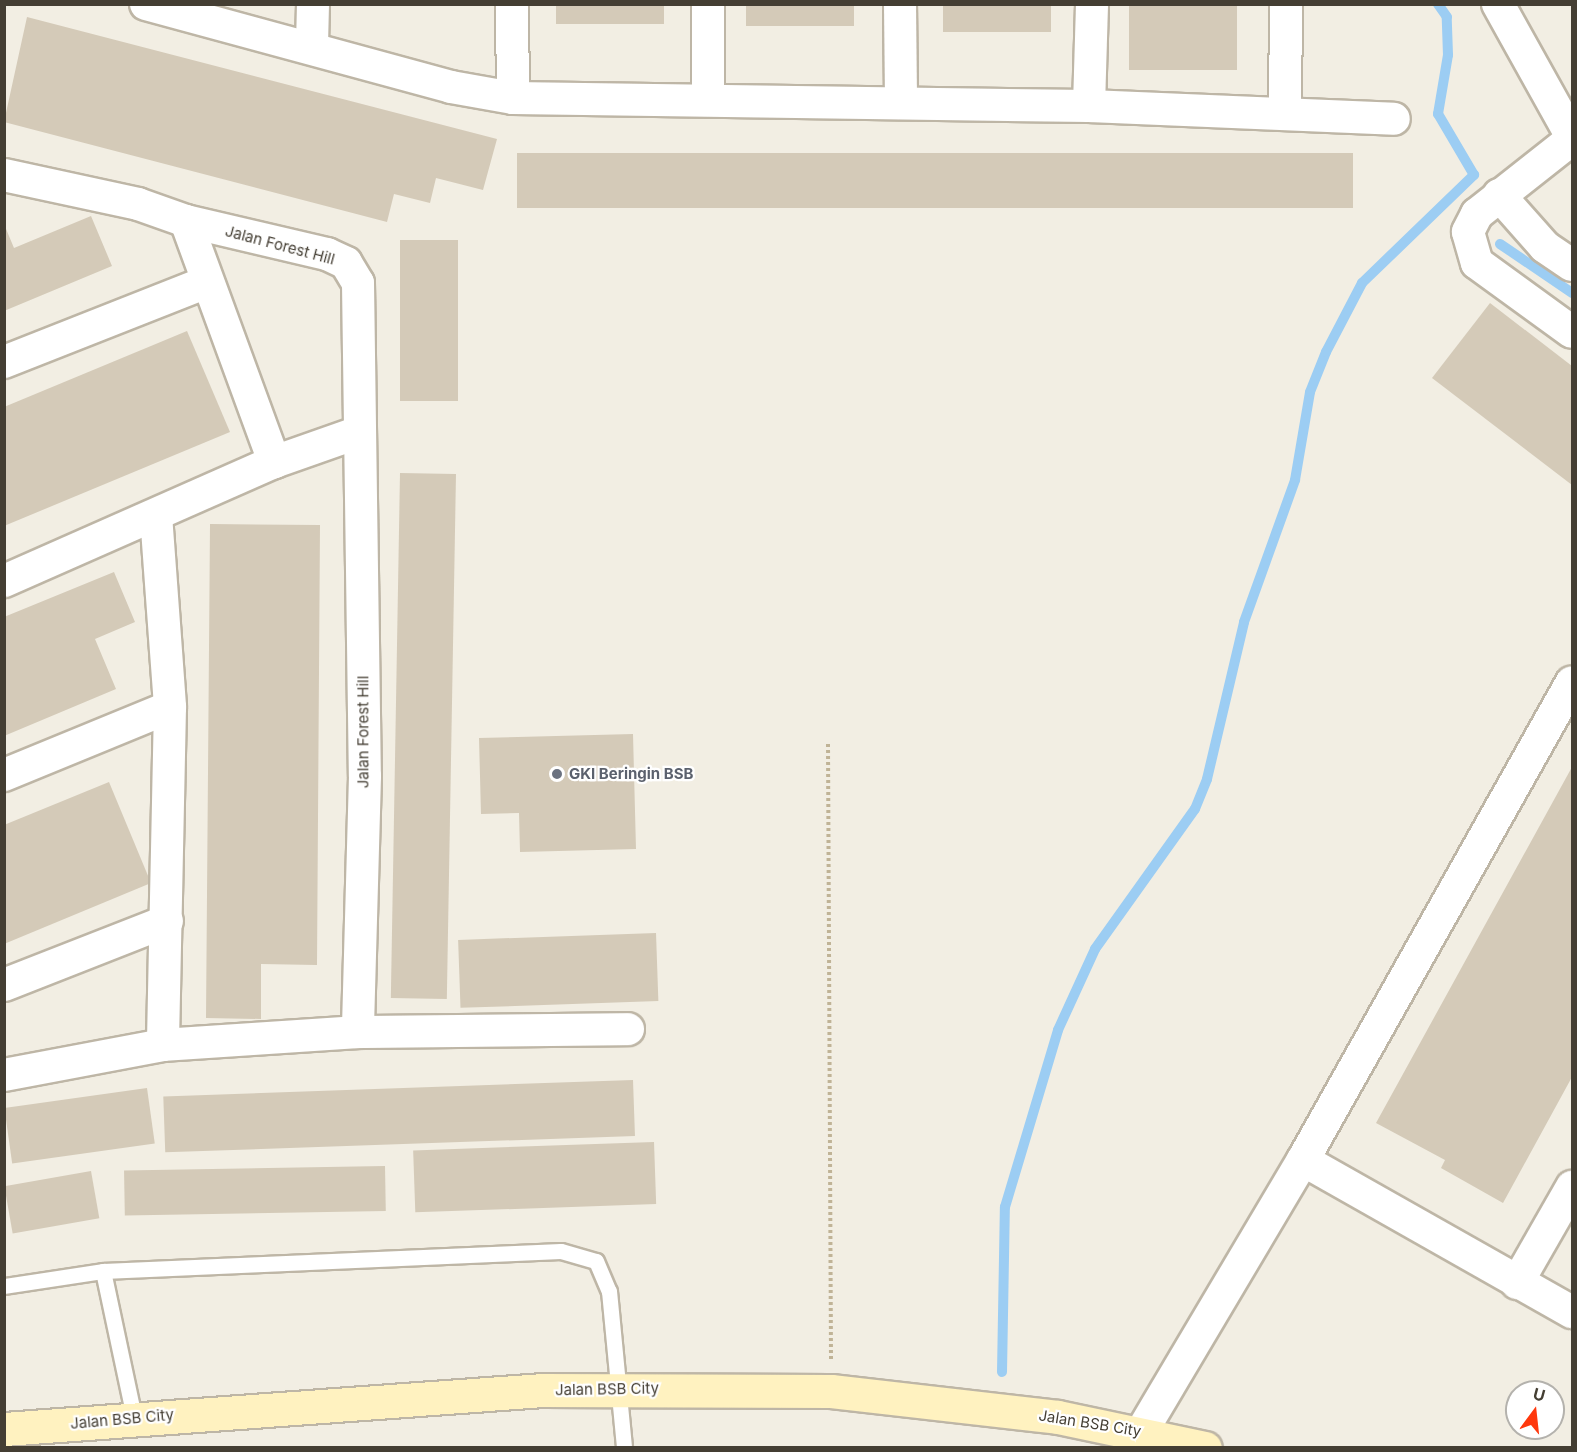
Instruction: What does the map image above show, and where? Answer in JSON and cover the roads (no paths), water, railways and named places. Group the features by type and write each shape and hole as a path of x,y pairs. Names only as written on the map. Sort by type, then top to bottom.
{"street":[{"path":"146,4 312,45 451,87 513,98 708,98 1089,106 1394,119"},
{"path":"312,45 313,4"},
{"path":"512,4 513,98"},
{"path":"708,4 708,98"},
{"path":"900,4 901,103"},
{"path":"1089,106 1092,4"},
{"path":"1285,114 1286,4"},
{"path":"1498,4 1572,138 1477,214 1468,232 1468,248 1477,263 1572,332"},
{"name":"Jalan Forest Hill","path":"4,175 138,204 186,221 346,263 358,283 364,776 358,1032"},
{"path":"1499,195 1545,247 1572,265"},
{"path":"186,221 205,283 274,462"},
{"path":"4,362 205,283"},
{"path":"4,581 274,462 359,432"},
{"path":"156,515 170,706 163,1045"},
{"path":"1142,1431 1303,1160 1572,682"},
{"path":"4,775 170,706"},
{"path":"4,985 166,921"},
{"path":"4,1076 163,1045 358,1032 628,1029"},
{"path":"1303,1160 1517,1283 1572,1312"},
{"path":"1517,1283 1572,1187"},
{"name":"Jalan BSB City","path":"4,1429 135,1417 620,1388 831,1390 1142,1431 1205,1448"}],"lane":[{"path":"4,1286 104,1271 561,1251 596,1261 609,1291 624,1448"},
{"path":"104,1271 135,1417"}],"waterway":[{"path":"1002,1372 1005,1207 1058,1030 1095,949 1195,809 1207,779 1244,622 1295,480 1310,392 1326,352 1362,283 1474,175 1438,114 1448,55 1447,17 1438,4"},
{"path":"1500,244 1572,293"}],"place":[{"name":"GKI Beringin BSB","path":"557,774"}]}
